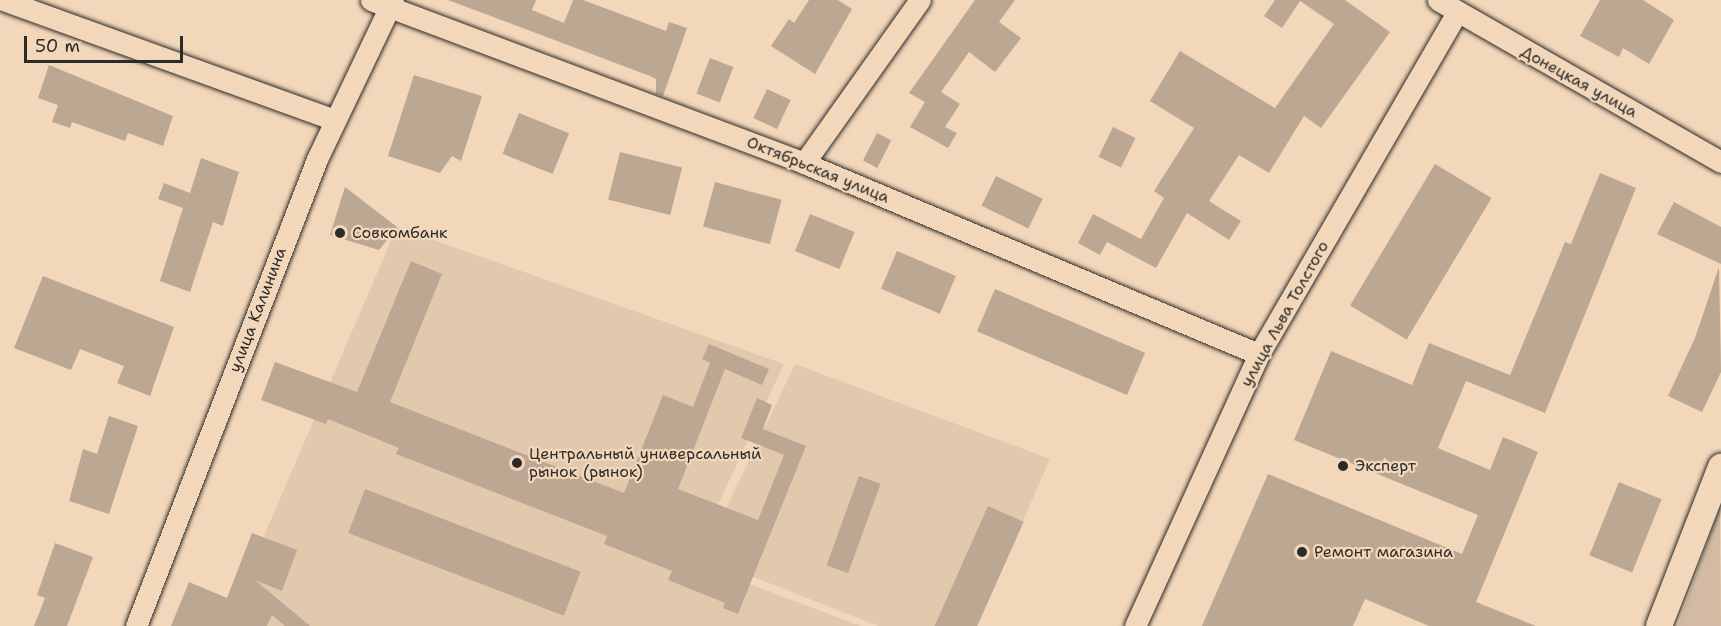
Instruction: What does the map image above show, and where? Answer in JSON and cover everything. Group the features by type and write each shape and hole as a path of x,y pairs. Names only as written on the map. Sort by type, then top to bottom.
{"main road":[{"path":"1659,626 1721,467"}],"street":[{"path":"3,0 335,120"},
{"path":"804,163 920,0"},
{"name":"Донецкая улица","path":"1438,0 1457,13 1721,162"},
{"name":"улица Калинина","path":"136,626 335,120 384,2"},
{"name":"Октябрьская улица","path":"384,2 804,163 1259,354"},
{"name":"улица Льва Толстого","path":"1135,626 1259,354 1457,13"}],"shaded area":[{"name":"Центральный универсальный рынок (рынок)","path":"397,227 784,364 691,562 861,626 225,626"},
{"path":"795,364 1050,459 977,626 878,626 703,557"},
{"path":"1720,507 1721,626 1678,626"}],"building":[{"path":"448,0 536,0 532,10 564,23 573,0 583,0 666,31 669,22 687,28 663,96 656,94 656,79 650,76"},
{"path":"809,0 838,0 852,9 815,74 771,46 789,19 794,23"},
{"path":"975,0 1015,0 999,22 1021,38 995,72 969,52 941,92 960,104 945,127 957,133 948,148 910,127 925,102 909,93"},
{"path":"1275,0 1345,0 1390,32 1321,128 1304,116 1269,173 1239,155 1209,201 1241,221 1229,240 1187,213 1156,268 1107,242 1100,255 1078,243 1093,214 1141,239 1164,198 1154,191 1194,128 1150,101 1180,51 1275,108 1334,24 1300,1 1282,28 1264,16"},
{"path":"1600,0 1643,0 1674,20 1649,64 1623,48 1619,57 1580,36"},
{"path":"710,58 733,67 720,102 696,93"},
{"path":"49,65 173,116 163,146 128,133 125,141 72,122 70,128 52,122 58,105 38,98"},
{"path":"414,75 482,96 461,161 452,156 440,173 388,156"},
{"path":"767,89 791,100 777,129 753,118"},
{"path":"519,113 569,133 553,174 503,154"},
{"path":"1113,127 1135,138 1121,168 1099,157"},
{"path":"877,133 891,140 877,168 863,161"},
{"path":"620,152 682,167 670,215 608,200"},
{"path":"201,158 239,172 223,226 213,222 190,292 160,281 183,208 158,199 164,183 190,193"},
{"path":"1435,164 1492,198 1407,339 1350,305"},
{"path":"1600,173 1636,188 1545,413 1466,381 1438,448 1490,470 1503,437 1538,452 1476,602 1536,626 1429,626 1365,599 1353,626 1202,626 1268,474 1462,554 1478,515 1294,440 1331,351 1412,385 1429,343 1510,375 1565,242 1571,244"},
{"path":"996,176 1043,199 1028,228 982,206"},
{"path":"715,182 782,200 770,244 703,226"},
{"path":"345,187 397,227 379,250 330,235"},
{"path":"1674,202 1721,227 1721,264 1657,234"},
{"path":"810,214 855,232 840,269 795,251"},
{"path":"897,251 956,276 940,314 881,289"},
{"path":"411,261 442,274 390,402 624,493 663,395 693,407 710,363 702,359 709,344 769,369 762,385 725,369 678,489 758,520 784,455 741,438 757,398 772,405 763,429 806,446 738,614 723,608 725,603 668,580 672,571 604,544 607,536 396,454 399,448 328,419 326,424 261,400 275,362 357,392"},
{"path":"1719,267 1721,372 1702,412 1668,396 1695,338"},
{"path":"43,276 174,327 150,396 117,383 124,366 80,349 71,370 14,348"},
{"path":"995,289 1145,353 1127,395 977,331"},
{"path":"109,416 138,426 109,514 69,501 83,449 97,454"},
{"path":"859,476 881,484 848,573 827,565"},
{"path":"1619,482 1662,499 1632,572 1589,555"},
{"path":"365,489 581,572 564,616 348,533"},
{"path":"988,506 1024,522 977,626 935,626"},
{"path":"252,533 297,550 282,591 255,580 310,626 285,626 272,615 267,626 171,626 189,582 227,598"},
{"path":"55,543 93,557 67,626 34,626 45,598 37,595"}],"place":[{"name":"Совкомбанк","path":"340,233"},
{"name":"Центральный универсальный рынок (рынок)","path":"517,463"},
{"name":"Эксперт","path":"1343,466"},
{"name":"Ремонт магазина","path":"1302,552"}]}
